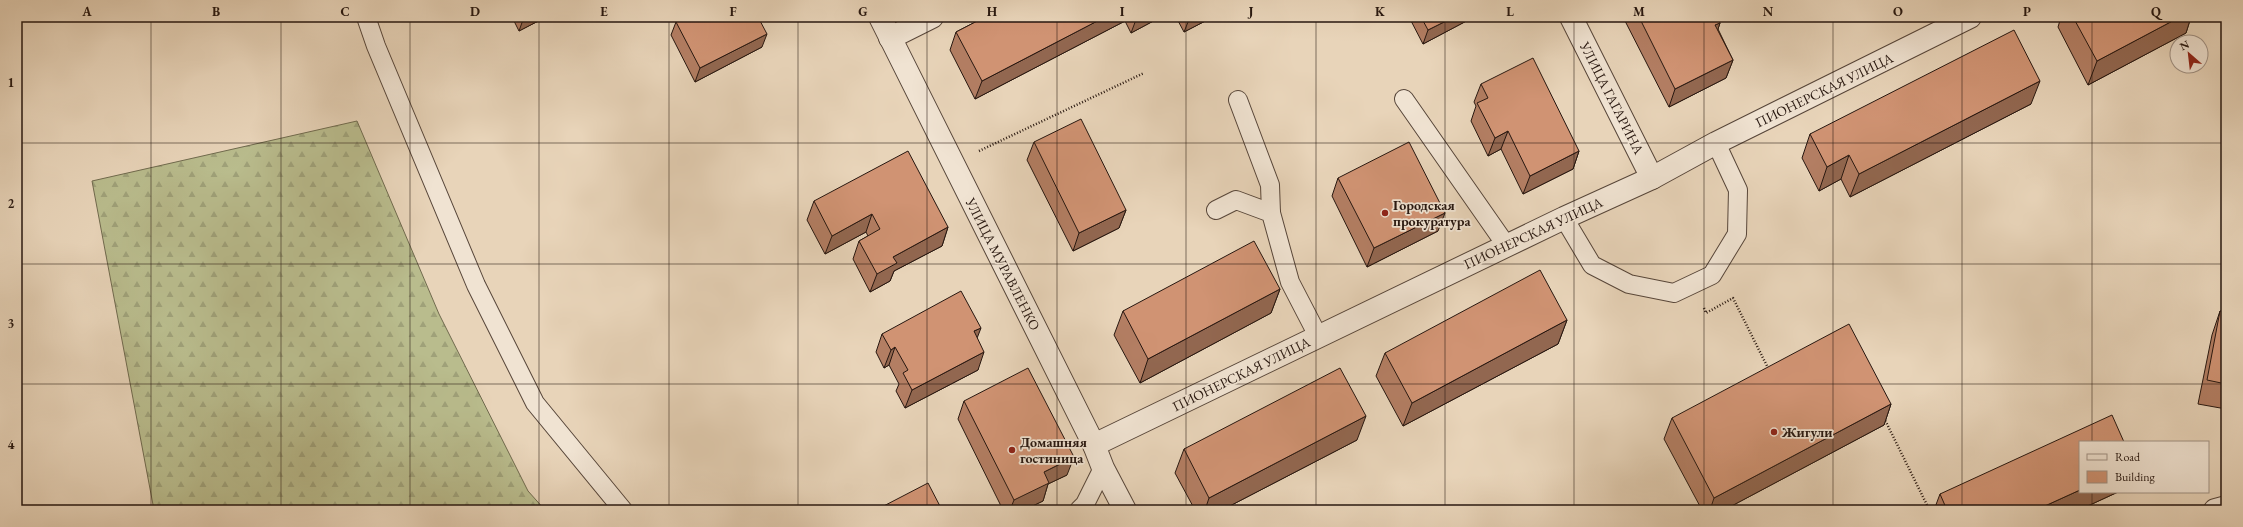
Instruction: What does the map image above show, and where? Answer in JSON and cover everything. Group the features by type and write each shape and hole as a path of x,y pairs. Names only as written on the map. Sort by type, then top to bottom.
{"street":[{"name":"УЛИЦА МУРАВЛЕНКО","path":"880,17 1094,445 1102,468 1125,510"},
{"path":"890,38 932,17"},
{"name":"УЛИЦА ГАГАРИНА","path":"1571,17 1652,178"},
{"name":"ПИОНЕРСКАЯ УЛИЦА","path":"1094,445 1506,245 1652,178 1716,143 1970,17"},
{"path":"2215,510 2226,507"}],"lane":[{"path":"366,17 376,46 476,285 535,403 623,510"},
{"path":"1404,99 1506,245"},
{"path":"1238,100 1270,185 1271,213 1290,282 1318,336"},
{"path":"1564,218 1592,265 1629,284 1674,293 1712,275 1737,234 1738,190 1716,143"},
{"path":"1216,210 1236,200 1271,213"},
{"path":"1079,510 1085,504 1102,468"}],"path":[{"path":"953,164 1144,72"},
{"path":"1691,285 1706,313 1733,298 1771,374"},
{"path":"1882,414 1927,505 1927,510"}],"green space":[{"path":"357,121 439,314 528,491 545,510 154,510 92,181"}],"building":[{"path":"685,17 758,17 767,34 700,68 676,22"},
{"path":"985,17 1105,17 982,81 956,32"},
{"path":"1421,17 1454,17 1428,30"},
{"path":"1639,17 1717,17 1720,23 1715,25 1733,60 1675,89"},
{"path":"2073,17 2180,17 2097,61"},
{"path":"2014,30 2040,81 1859,174 1849,155 1827,167 1810,134"},
{"path":"1533,58 1579,151 1530,176 1508,131 1495,138 1477,103 1488,98 1481,84"},
{"path":"1081,119 1126,210 1079,233 1034,142"},
{"name":"Городская прокуратура","path":"1409,142 1445,213 1374,248 1338,178"},
{"path":"908,151 948,227 893,257 897,263 877,274 859,241 880,229 872,214 832,236 814,201"},
{"path":"1254,241 1280,289 1148,359 1123,311"},
{"path":"1540,270 1567,320 1412,403 1385,353"},
{"path":"961,291 981,328 974,331 984,352 912,390 903,373 908,370 895,347 891,350 882,334"},
{"path":"2220,311 2226,312 2226,384 2207,380"},
{"name":"Жигули","path":"1849,324 1891,404 1714,498 1672,418"},
{"path":"1028,368 1074,457 1044,472 1049,483 1014,500 964,401"},
{"path":"1340,368 1366,416 1209,498 1184,449"},
{"path":"2112,415 2124,441 2079,441 2079,490 2036,510 1947,510 1940,494"},
{"path":"928,483 942,510 876,510"}],"place":[{"name":"Городская прокуратура","path":"1385,213"},
{"name":"Жигули","path":"1774,432"},
{"name":"Домашняя гостиница","path":"1012,450"}]}
